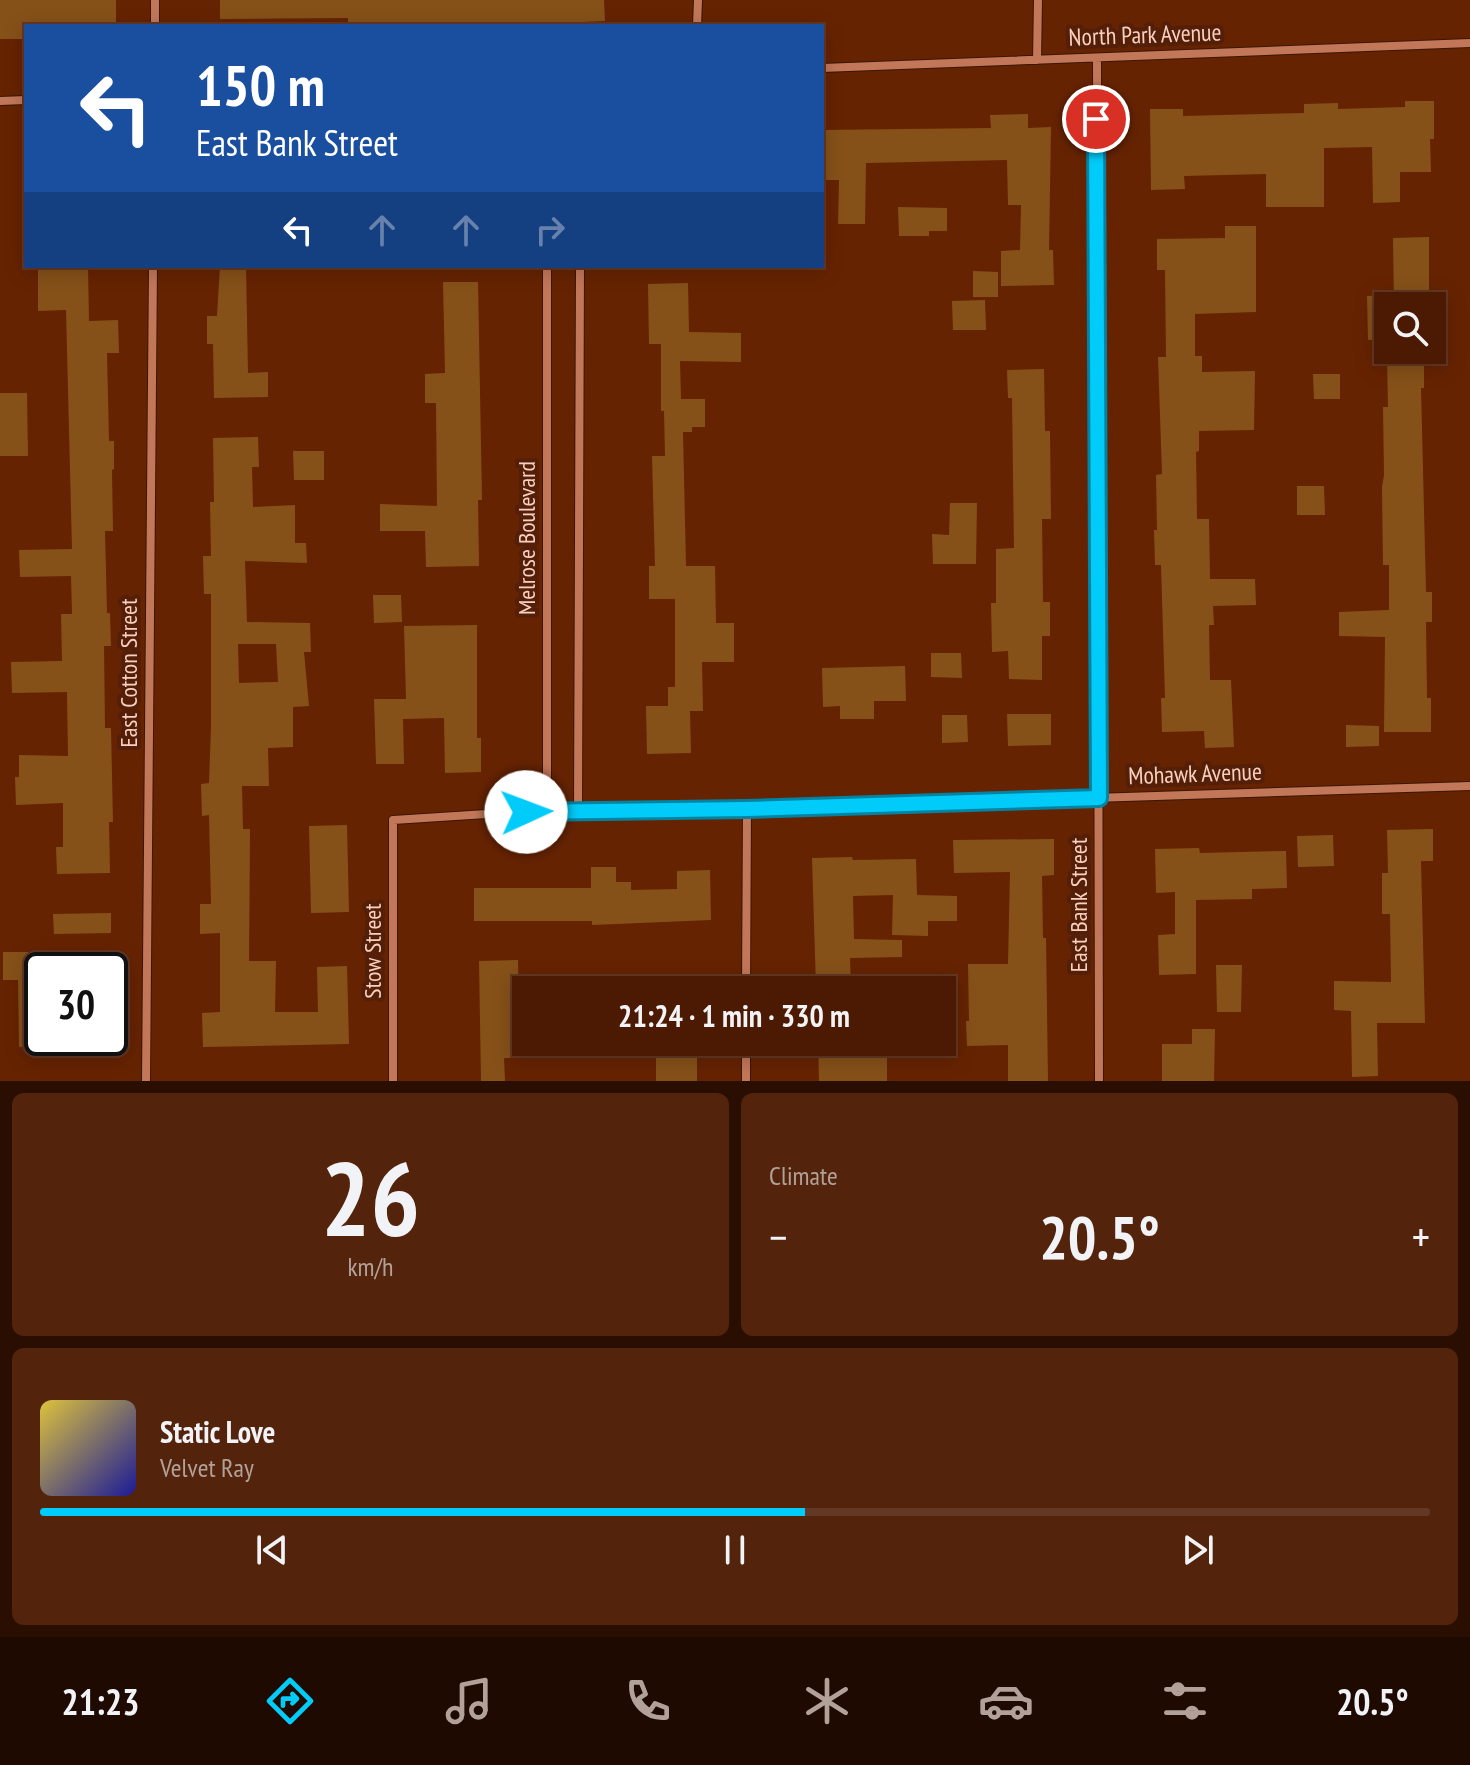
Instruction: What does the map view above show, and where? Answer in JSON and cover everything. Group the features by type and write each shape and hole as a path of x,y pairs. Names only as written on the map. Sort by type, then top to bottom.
{"street":[{"path":"155,0 155,24"},
{"path":"697,24 698,0"},
{"path":"1037,60 1038,0"},
{"name":"North Park Avenue","path":"824,68 1470,43"},
{"name":"East Bank Street","path":"1097,58 1099,1081"},
{"path":"0,101 24,100"},
{"name":"East Cotton Street","path":"146,1081 153,268"},
{"name":"Melrose Boulevard","path":"547,268 547,810"},
{"path":"578,810 580,268"},
{"name":"Mohawk Avenue","path":"393,820 547,810 747,809 1470,786"},
{"path":"746,976 747,809"},
{"name":"Stow Street","path":"393,820 393,1081"},
{"path":"746,1056 746,1081"}],"building":[{"path":"0,0 116,0 116,24 24,24 24,39 0,39"},
{"path":"220,0 604,0 605,21 348,24 348,18 220,19"},
{"path":"1405,101 1434,101 1434,139 1430,139 1431,172 1400,172 1400,202 1373,203 1372,147 1324,148 1324,207 1266,207 1266,174 1184,176 1185,189 1151,190 1150,109 1183,109 1183,116 1304,113 1304,104 1338,103 1338,109 1405,107"},
{"path":"1028,114 1028,128 1051,127 1049,250 1053,250 1054,285 1001,286 1001,251 1020,250 1021,205 1008,205 1007,160 866,163 865,224 838,224 839,180 824,180 824,130 991,128 990,115"},
{"path":"898,207 947,208 947,231 929,231 929,236 899,236"},
{"path":"1225,226 1256,226 1256,312 1195,314 1195,356 1202,356 1202,372 1255,371 1254,430 1199,431 1199,451 1196,452 1197,519 1209,519 1210,579 1255,579 1256,605 1213,606 1214,625 1209,625 1210,680 1231,680 1234,747 1205,748 1204,731 1162,732 1161,698 1165,698 1161,565 1155,565 1154,530 1157,530 1156,475 1162,474 1158,357 1166,357 1165,270 1157,270 1157,239 1225,238"},
{"path":"1429,237 1429,292 1394,292 1393,238"},
{"path":"38,268 88,268 89,321 118,320 119,353 107,353 109,441 114,441 113,531 105,531 111,646 104,646 105,728 111,728 113,822 109,822 110,873 57,874 56,847 63,847 63,803 16,805 15,777 19,777 19,755 68,756 67,692 12,693 11,662 62,661 61,614 72,614 71,576 20,577 19,550 72,549 66,310 38,311"},
{"path":"220,268 246,268 248,373 268,372 268,397 214,398 213,344 207,344 207,316 217,316"},
{"path":"973,271 998,272 998,297 973,297"},
{"path":"443,282 478,282 482,500 478,500 479,566 426,567 425,531 380,531 380,504 437,506 436,403 425,403 425,374 445,373"},
{"path":"688,283 689,332 741,333 741,362 680,361 681,399 705,399 705,427 692,427 692,432 683,432 686,566 715,566 716,623 734,623 734,662 702,662 703,711 690,711 691,753 647,754 646,706 668,706 668,687 675,687 675,599 649,599 649,566 655,566 652,456 665,456 661,344 649,344 648,284"},
{"path":"1367,296 1374,296 1374,340 1368,340"},
{"path":"985,300 986,330 953,330 952,301"},
{"path":"1387,364 1424,364 1424,388 1421,388 1426,592 1432,592 1432,622 1426,622 1427,698 1431,698 1431,732 1384,732 1385,637 1339,636 1339,612 1389,610 1389,565 1383,565 1382,487 1383,407 1388,407"},
{"path":"1044,369 1045,431 1050,431 1051,519 1042,519 1043,602 1050,602 1050,636 1042,636 1042,680 1009,679 1008,651 992,652 991,603 996,603 996,549 1014,548 1012,398 1008,398 1007,370"},
{"path":"1313,374 1340,374 1340,399 1314,399"},
{"path":"0,393 27,393 28,456 0,456"},
{"path":"258,437 259,467 252,467 253,507 295,505 295,543 306,543 307,563 245,561 247,622 310,623 311,652 304,652 309,706 293,707 293,747 268,748 269,786 242,786 243,829 250,829 249,961 276,961 275,1012 318,1012 317,967 347,966 349,1044 203,1047 202,1013 220,1012 220,933 200,934 200,904 211,904 209,815 202,816 201,784 209,783 211,726 211,594 204,594 203,556 211,556 213,438","holes":["238,644 276,644 278,682 239,683"]},
{"path":"293,451 324,451 324,480 294,480"},
{"path":"1297,486 1324,486 1325,515 1297,515"},
{"path":"950,503 977,503 976,564 933,564 932,534 949,535"},
{"path":"373,595 401,595 402,622 374,623"},
{"path":"477,625 477,738 481,738 481,772 445,773 444,718 403,719 404,764 376,764 374,699 406,699 404,626"},
{"path":"931,653 961,653 962,678 931,677"},
{"path":"905,666 906,701 874,701 874,719 840,719 840,706 823,707 822,668"},
{"path":"1007,714 1051,714 1051,745 1008,746"},
{"path":"942,715 967,715 968,742 942,743"},
{"path":"1346,725 1379,726 1379,746 1346,747"},
{"path":"347,825 349,912 311,913 309,826"},
{"path":"1433,829 1433,861 1421,861 1425,1023 1377,1023 1378,1076 1352,1077 1351,1011 1334,1010 1334,981 1391,982 1390,914 1382,914 1382,873 1388,873 1387,830"},
{"path":"1333,835 1334,866 1298,867 1297,836"},
{"path":"1054,839 1054,875 1042,876 1048,1081 1008,1081 1008,1045 967,1046 966,1021 969,1021 968,964 1008,964 1010,872 954,873 953,840"},
{"path":"1199,848 1200,853 1286,851 1287,888 1252,889 1252,899 1196,900 1196,974 1159,975 1158,935 1175,934 1175,892 1156,893 1155,849"},
{"path":"812,858 916,859 917,895 957,896 957,921 928,921 928,936 892,935 893,895 853,896 854,939 902,940 902,957 850,958 851,976 816,976"},
{"path":"591,867 616,867 616,882 631,882 631,890 677,889 677,871 710,870 711,920 592,925 592,921 474,921 474,888 591,888"},
{"path":"111,913 111,933 54,934 53,914"},
{"path":"3,952 24,952 24,1047 19,1047 18,980 3,980"},
{"path":"518,960 518,976 512,976 512,1056 520,1058 504,1058 505,1081 481,1081 479,961"},
{"path":"1216,965 1242,965 1241,1012 1217,1012"},
{"path":"1192,1029 1215,1029 1214,1081 1162,1081 1162,1044 1192,1044"},
{"path":"656,1056 697,1056 697,1081 656,1081"},
{"path":"818,1056 887,1056 887,1081 819,1081"}],"route":[{"path":"526,812 1099,798 1096,119"}]}
